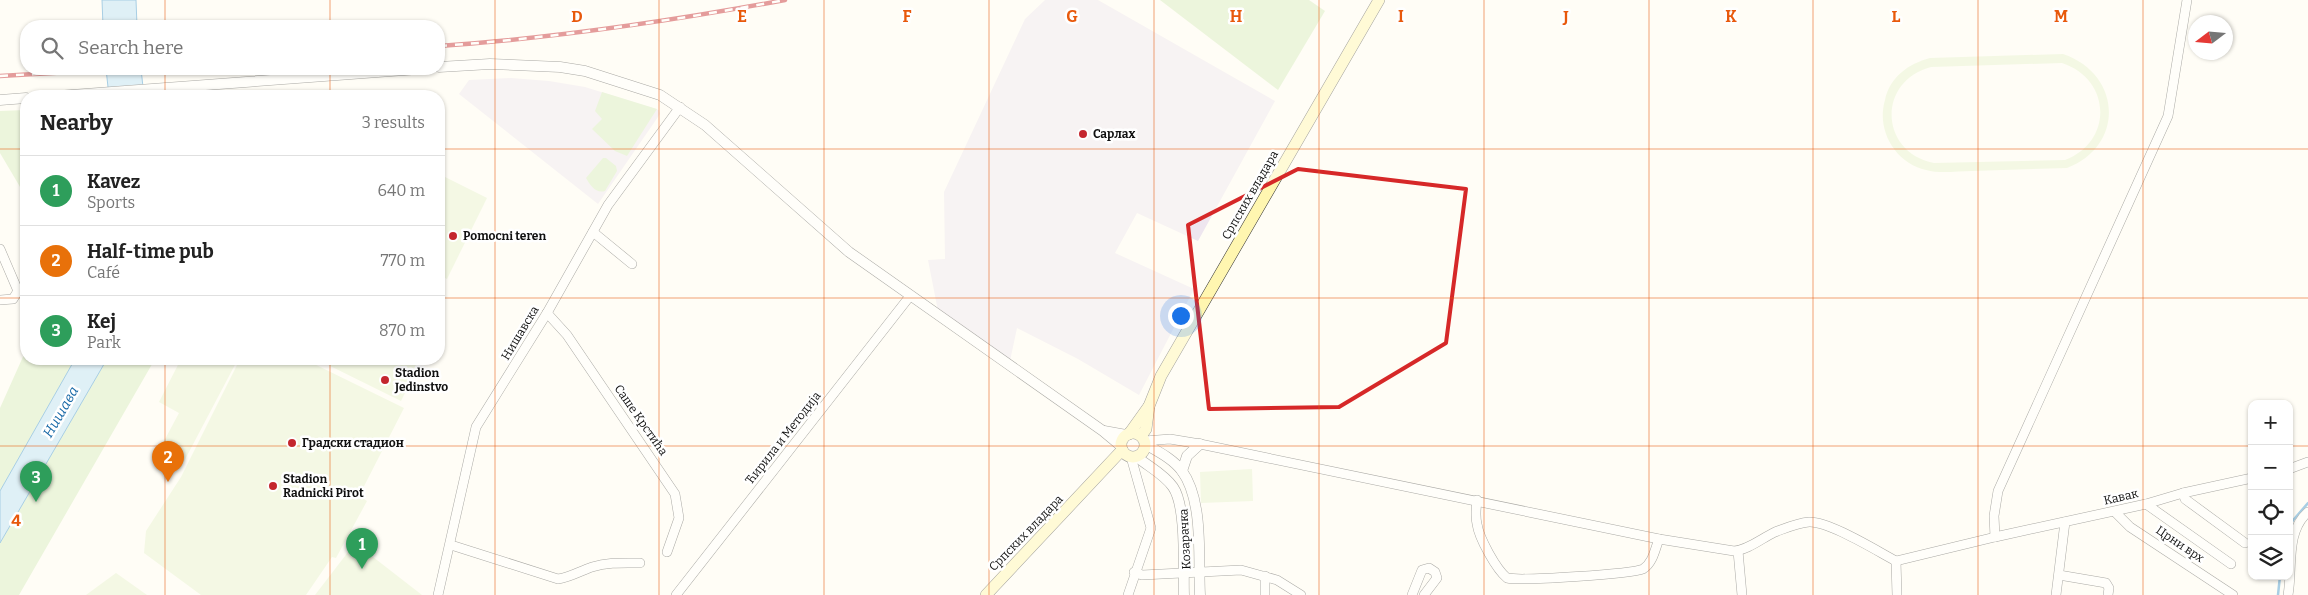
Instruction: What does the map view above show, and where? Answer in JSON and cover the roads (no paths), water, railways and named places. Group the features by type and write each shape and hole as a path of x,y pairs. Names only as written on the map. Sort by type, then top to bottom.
{"main road":[{"name":"Српских владара","path":"1137,438 1146,429 1149,406 1161,376 1379,0"},
{"path":"1128,453 1137,438"},
{"path":"1128,453 1144,451 1137,438"},
{"name":"Српских владара","path":"986,595 1106,469 1128,453"}],"street":[{"path":"1996,537 1994,516 1998,491 2168,116 2187,0"},
{"name":"Козарачка","path":"445,67 528,64 586,71 646,90 680,107 706,125 849,252 1103,431 1128,453 1159,472 1176,492 1182,513 1184,595"},
{"path":"138,90 337,75"},
{"path":"0,100 20,98"},
{"name":"Нишавска","path":"438,595 451,545 476,427 547,313 608,205 680,107"},
{"path":"593,232 632,264"},
{"path":"0,249 18,291 16,297 11,300 0,300"},
{"name":"Ћирила и Методија","path":"676,595 910,296"},
{"name":"Саше Крстића","path":"547,313 567,335 672,488 678,500 679,518 667,552"},
{"path":"1103,431 1137,438 1170,439 1200,444 1659,539 1738,551 1783,529 1810,522 1838,531 1896,561 1896,595"},
{"name":"Козарачка","path":"1137,438 1164,455 1182,471 1190,483 1195,503 1200,595"},
{"path":"1182,471 1187,456 1200,444"},
{"path":"1128,453 1151,528 1134,572 1128,595"},
{"path":"2293,468 2308,462"},
{"name":"Кавак","path":"1896,561 1996,537 2115,512 2183,493 2248,479"},
{"path":"2183,493 2185,499 2245,543"},
{"path":"1477,500 1476,521 1478,530 1497,566 1508,578 1614,573 1642,569 1652,558 1659,539"},
{"path":"2146,504 2231,564"},
{"name":"Црни врх","path":"2115,512 2130,527 2233,595"},
{"path":"2288,595 2294,534 2299,522 2308,512"},
{"path":"2056,595 2065,522"},
{"path":"451,545 558,579 577,575 587,568 609,562 640,563"},
{"path":"1738,551 1742,595"},
{"path":"1412,595 1422,570 1429,568 1435,572 1437,578 1424,595"},
{"path":"1134,572 1142,575 1241,570 1265,576 1285,584 1297,594"},
{"path":"2059,575 2106,583 2109,588 2108,595"},
{"path":"1265,576 1265,595"}],"water":[{"path":"102,0 136,0 137,20 103,20"},
{"path":"107,75 142,75 143,90 108,90"},
{"name":"Нишава","path":"72,365 104,365 0,543 0,491"}],"waterway":[{"path":"2293,520 2308,503"},
{"path":"2278,595 2280,580"}],"railway":[{"path":"445,46 613,28 785,0"},
{"path":"0,76 20,75"}],"place":[{"name":"Сарлах","path":"1083,134"},
{"name":"Pomocni teren","path":"453,236"},
{"name":"Stadion Jedinstvo","path":"385,380"},
{"name":"Градски стадион","path":"292,443"},
{"name":"Half-time pub","path":"168,482"},
{"name":"Stadion Radnicki Pirot","path":"273,486"},
{"name":"Кеј","path":"36,502"},
{"name":"Kavez","path":"362,569"}]}
